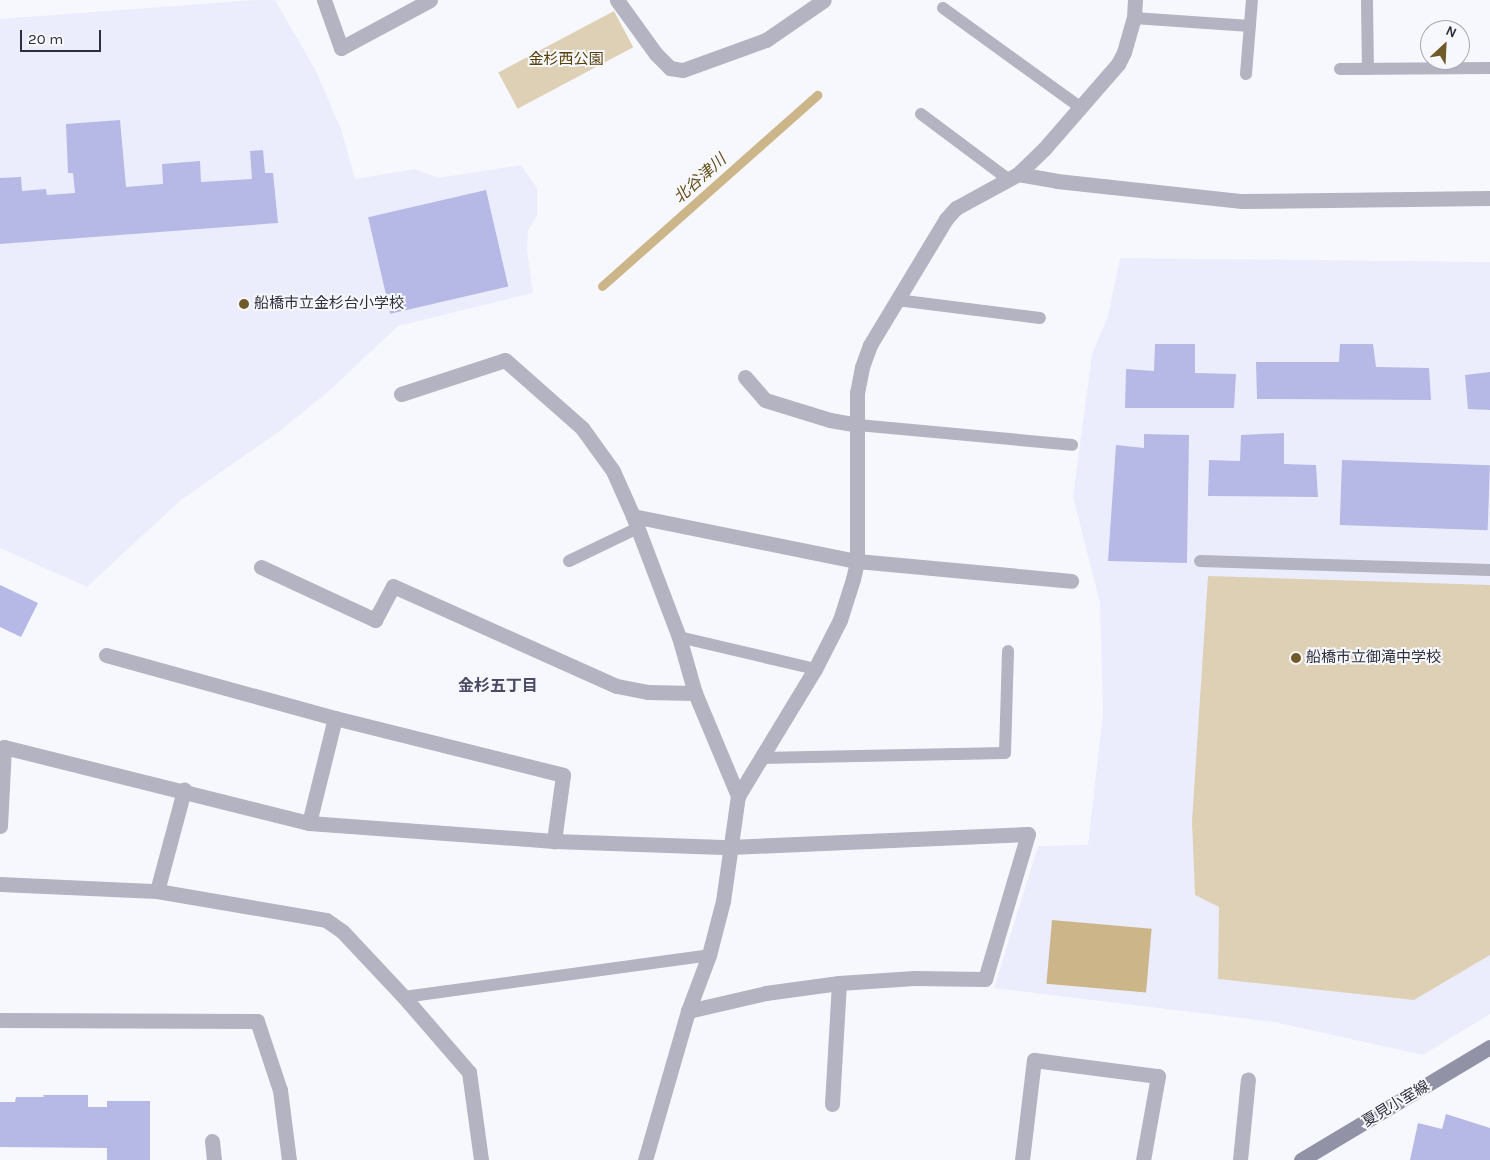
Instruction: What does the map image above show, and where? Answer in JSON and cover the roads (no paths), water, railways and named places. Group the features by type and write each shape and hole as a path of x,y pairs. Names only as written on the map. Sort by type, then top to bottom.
{"main road":[{"name":"夏見小室線","path":"1301,1160 1490,1047"}],"street":[{"path":"324,0 341,48 430,0"},
{"path":"620,1 656,54 670,68 683,70 766,40 824,0"},
{"path":"645,1160 688,1011 709,955 723,901 738,796 815,669 840,620 857,561 857,393 862,367 870,345 946,219 956,208 1013,176 1044,149 1118,64 1124,52 1134,18 1135,0"},
{"path":"1013,176 1242,201 1490,198"},
{"path":"401,394 505,360 582,428 613,471 635,522 679,637 695,693 738,796"},
{"path":"745,377 765,400 830,420 858,425"},
{"path":"635,522 857,561 1071,581"},
{"path":"261,567 375,620 393,586 617,686 648,692 695,693"},
{"path":"106,655 335,718 563,775 554,841"},
{"path":"310,823 335,718"},
{"path":"0,826 4,747 184,790 310,823 554,841 730,847 1028,834 986,979 914,978 839,984 766,993 688,1011"},
{"path":"157,891 184,790"},
{"path":"0,884 157,891 326,920 342,931 404,997 469,1072 482,1160"},
{"path":"832,1104 839,984"},
{"path":"0,1020 257,1021 280,1090 290,1160"},
{"path":"1022,1160 1034,1060 1158,1076 1143,1160"},
{"path":"1240,1160 1248,1079"},
{"path":"212,1141 214,1160"}],"lane":[{"path":"1246,74 1252,0"},
{"path":"1367,0 1368,69"},
{"path":"943,8 1080,108"},
{"path":"1134,18 1250,26"},
{"path":"1340,69 1490,68"},
{"path":"921,114 1013,176"},
{"path":"897,300 1040,318"},
{"path":"858,425 1072,445"},
{"path":"569,561 635,522"},
{"path":"1200,560 1490,570"},
{"path":"679,637 815,669"},
{"path":"762,758 1005,753 1008,650"},
{"path":"404,997 709,955"}],"waterway":[{"name":"北谷津川","path":"602,286 817,95"}],"place":[{"name":"船橋市立金杉台小学校","path":"244,304"},
{"name":"船橋市立御滝中学校","path":"1296,658"}],"district":[{"name":"金杉五丁目","path":"498,686"}],"park label":[{"name":"金杉西公園","path":"566,60"}]}
